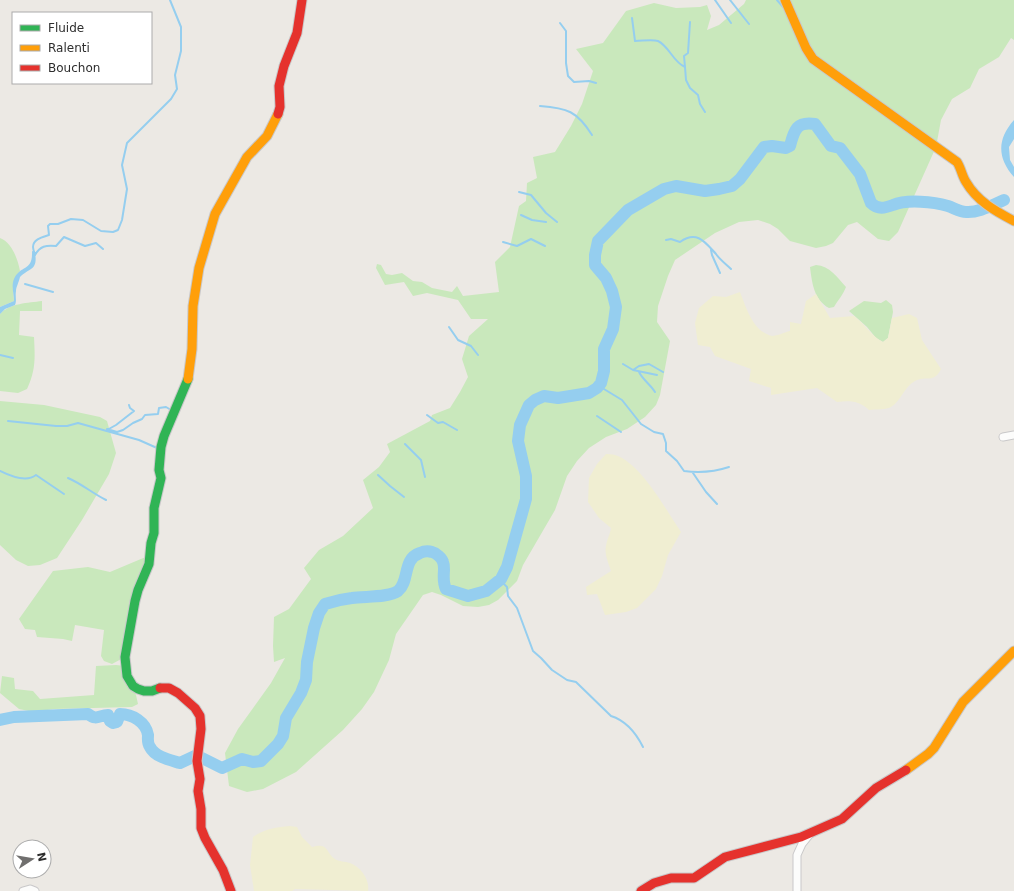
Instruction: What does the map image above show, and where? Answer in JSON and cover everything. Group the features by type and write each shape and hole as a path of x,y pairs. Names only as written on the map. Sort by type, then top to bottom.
{"street":[{"path":"230,891 228,879 202,832 201,810 198,793 200,780 197,762 197,750 201,738 200,714 174,690 166,687 160,687 152,691 139,690 132,687 128,680 125,657 135,601 149,564 151,543 154,533 154,508 161,478 159,470 161,447 164,436 188,378 192,348 194,301 198,268 205,250 214,214 248,157 266,136 278,116 280,107 279,86 284,66 294,45 302,0"},
{"path":"785,0 806,48 814,59 957,162 962,168 965,181 972,193 984,204 1014,221"},
{"path":"1003,437 1014,435"},
{"path":"641,891 654,883 671,878 694,878 725,857 801,837 842,819 876,788 903,772 928,754 934,748 963,702 1014,651"},
{"path":"797,891 797,855 802,844 812,833"},
{"path":"23,891 30,889 35,891"}],"green space":[{"path":"746,0 1014,0 1014,40 1011,38 999,57 979,69 970,88 952,99 941,120 936,147 898,232 889,241 878,239 857,222 848,225 833,243 816,248 790,241 778,229 770,224 758,220 739,222 715,233 675,260 658,306 657,322 670,341 660,395 656,405 645,417 627,429 606,437 589,448 577,461 567,476 555,510 523,565 517,581 498,600 489,605 478,607 463,606 432,592 423,595 396,634 389,660 374,692 362,709 343,730 296,772 263,789 247,792 229,786 225,753 238,729 271,683 285,658 274,662 274,617 289,609 311,579 304,568 319,550 343,536 373,508 363,480 379,467 390,452 387,444 430,421 432,415 450,408 468,377 462,359 469,336 488,319 471,319 458,300 427,293 413,296 404,282 385,285 376,268 377,264 381,265 386,274 392,275 402,273 413,281 422,282 432,288 452,292 457,286 463,296 499,292 495,262 510,247 519,206 526,201 527,183 537,178 533,157 555,152 582,104 593,71 576,49 603,43 626,11 654,3 676,8 700,7 707,5 711,16 707,30 719,25 744,4"},
{"path":"0,238 11,247 18,262 20,271 14,282 14,301 0,307"},
{"path":"816,265 825,267 846,287 834,307 829,308 824,305 817,296 810,267"},
{"path":"886,300 892,305 893,312 888,338 883,342 876,338 867,327 849,311 864,301 881,303"},
{"path":"42,301 42,311 20,311 19,335 34,337 35,357 32,376 27,389 18,393 0,391 0,314 4,310 14,306"},
{"path":"0,401 44,405 100,417 107,421 116,453 109,474 82,520 57,558 40,565 28,566 16,560 0,545"},
{"path":"148,556 125,657 112,664 104,661 101,656 104,630 75,625 72,641 37,637 35,630 25,629 19,619 53,571 88,567 110,572"},
{"path":"96,666 125,666 138,704 132,707 54,709 34,712 19,709 0,693 2,676 14,678 15,689 33,691 40,699 94,695"}],"sand":[{"path":"740,292 755,324 765,334 772,336 790,331 790,322 801,324 806,301 816,294 830,318 854,316 875,337 883,342 888,338 892,318 909,314 917,318 922,340 941,369 933,378 919,379 915,381 891,407 886,409 869,410 866,407 854,402 837,402 817,388 771,395 771,388 749,381 751,369 715,356 710,347 698,345 695,323 699,308 713,296 726,297"},
{"path":"606,454 615,455 634,467 652,488 681,532 668,555 662,576 656,589 637,608 626,612 605,615 597,594 587,595 586,587 611,571 606,556 606,544 611,528 599,518 588,502 589,478 597,464"},
{"path":"290,826 297,827 302,837 312,847 324,847 338,861 350,863 358,868 366,878 368,883 368,891 295,889 292,891 254,891 250,865 253,837 271,829"}],"water":[{"path":"1014,120 1014,139 1009,147 1010,160 1014,167 1014,177 1004,163 1001,148 1004,134"},
{"path":"32,251 35,252 35,263 32,268 20,277 16,289 15,305 5,309 0,314 0,307 14,301 14,279 20,271 31,262"}],"waterway":[{"path":"35,254 33,244 39,239 49,235 48,226 50,224 58,224 71,219 83,220 101,231 113,232 118,230 122,220 127,189 122,165 127,143 171,99 177,89 175,75 181,51 181,27 170,0"},
{"path":"715,0 731,23"},
{"path":"730,0 749,24"},
{"path":"777,0 783,7"},
{"path":"632,18 635,41 656,40 662,43 677,62 685,67 686,80 690,88 698,95 700,104 705,112"},
{"path":"685,67 684,56 688,53 690,22"},
{"path":"560,23 566,31 566,63 568,76 574,82 589,81 596,83"},
{"path":"540,106 557,108 570,112 587,127 592,135"},
{"path":"0,720 14,717 88,714 94,717 108,715 110,721 113,723 117,722 120,714 125,714 134,717 144,726 147,730 148,744 152,750 159,756 167,759 180,763 195,756 222,768 242,759 253,762 261,761 278,744 283,736 286,718 301,693 306,680 307,662 314,628 319,613 325,604 349,598 388,595 398,591 402,587 408,565 411,560 414,556 426,551 435,553 442,560 444,565 444,582 446,589 468,596 486,591 501,579 507,567 526,499 526,476 518,441 520,425 529,405 535,400 544,396 558,398 589,393 597,388 601,383 604,371 604,349 613,329 616,307 612,291 606,278 595,265 595,255 598,241 628,210 664,189 676,186 705,191 732,186 740,179 764,147 772,146 786,148 790,146 797,128 800,125 809,123 815,124 831,146 840,148 860,174 871,203 876,207 884,208 906,202 928,202 971,212 1004,200"},
{"path":"519,192 531,195 546,213 557,222"},
{"path":"521,215 532,220 546,222"},
{"path":"35,255 44,247 56,246 64,237 85,246 96,243 103,249"},
{"path":"666,240 671,239 680,242 691,237 696,237 708,245 731,269"},
{"path":"503,242 517,246 531,239 545,246"},
{"path":"711,250 720,273"},
{"path":"25,284 53,292"},
{"path":"449,327 458,340 471,346 478,355"},
{"path":"0,355 13,358"},
{"path":"623,364 633,370 639,366 649,364 663,372"},
{"path":"633,370 657,375"},
{"path":"639,372 655,392"},
{"path":"599,386 622,400 641,424 654,432 663,434 666,443 666,451 677,461 684,471 707,472 729,467"},
{"path":"107,430 134,411 129,405"},
{"path":"107,429 117,432 142,419 145,415 158,414 159,408 166,407 171,410"},
{"path":"427,415 438,423 443,422 457,430"},
{"path":"597,416 621,432"},
{"path":"8,421 56,426 67,426 78,423 139,440 157,448"},
{"path":"405,444 421,460 425,477"},
{"path":"0,471 13,477 23,479 36,475 64,494"},
{"path":"693,473 706,492 717,504"},
{"path":"378,475 404,497"},
{"path":"68,478 106,500"},
{"path":"495,584 503,583 507,587 508,596 517,608 533,651 552,670 567,680 576,682 611,716 626,724 634,732 643,747"}],"traffic: fast":[{"path":"160,688 152,691 144,691 133,686 127,676 125,657 135,601 149,564 151,543 154,533 154,508 161,478 159,470 161,447 164,436 188,379"}],"traffic: slow":[{"path":"785,0 806,48 813,59 957,162 965,180 975,195 993,209 1014,221"},
{"path":"188,379 192,349 193,306 199,268 215,214 247,157 267,136 278,114"},
{"path":"906,770 934,748 963,702 1014,651"}],"traffic: jam":[{"path":"278,114 280,107 279,86 284,66 297,33 302,0"},
{"path":"160,688 169,688 178,693 195,708 200,716 201,729 197,761 200,779 198,791 201,809 201,828 223,870 231,891"},
{"path":"641,891 654,883 671,878 694,878 725,857 801,837 842,819 876,788 906,770"}]}
